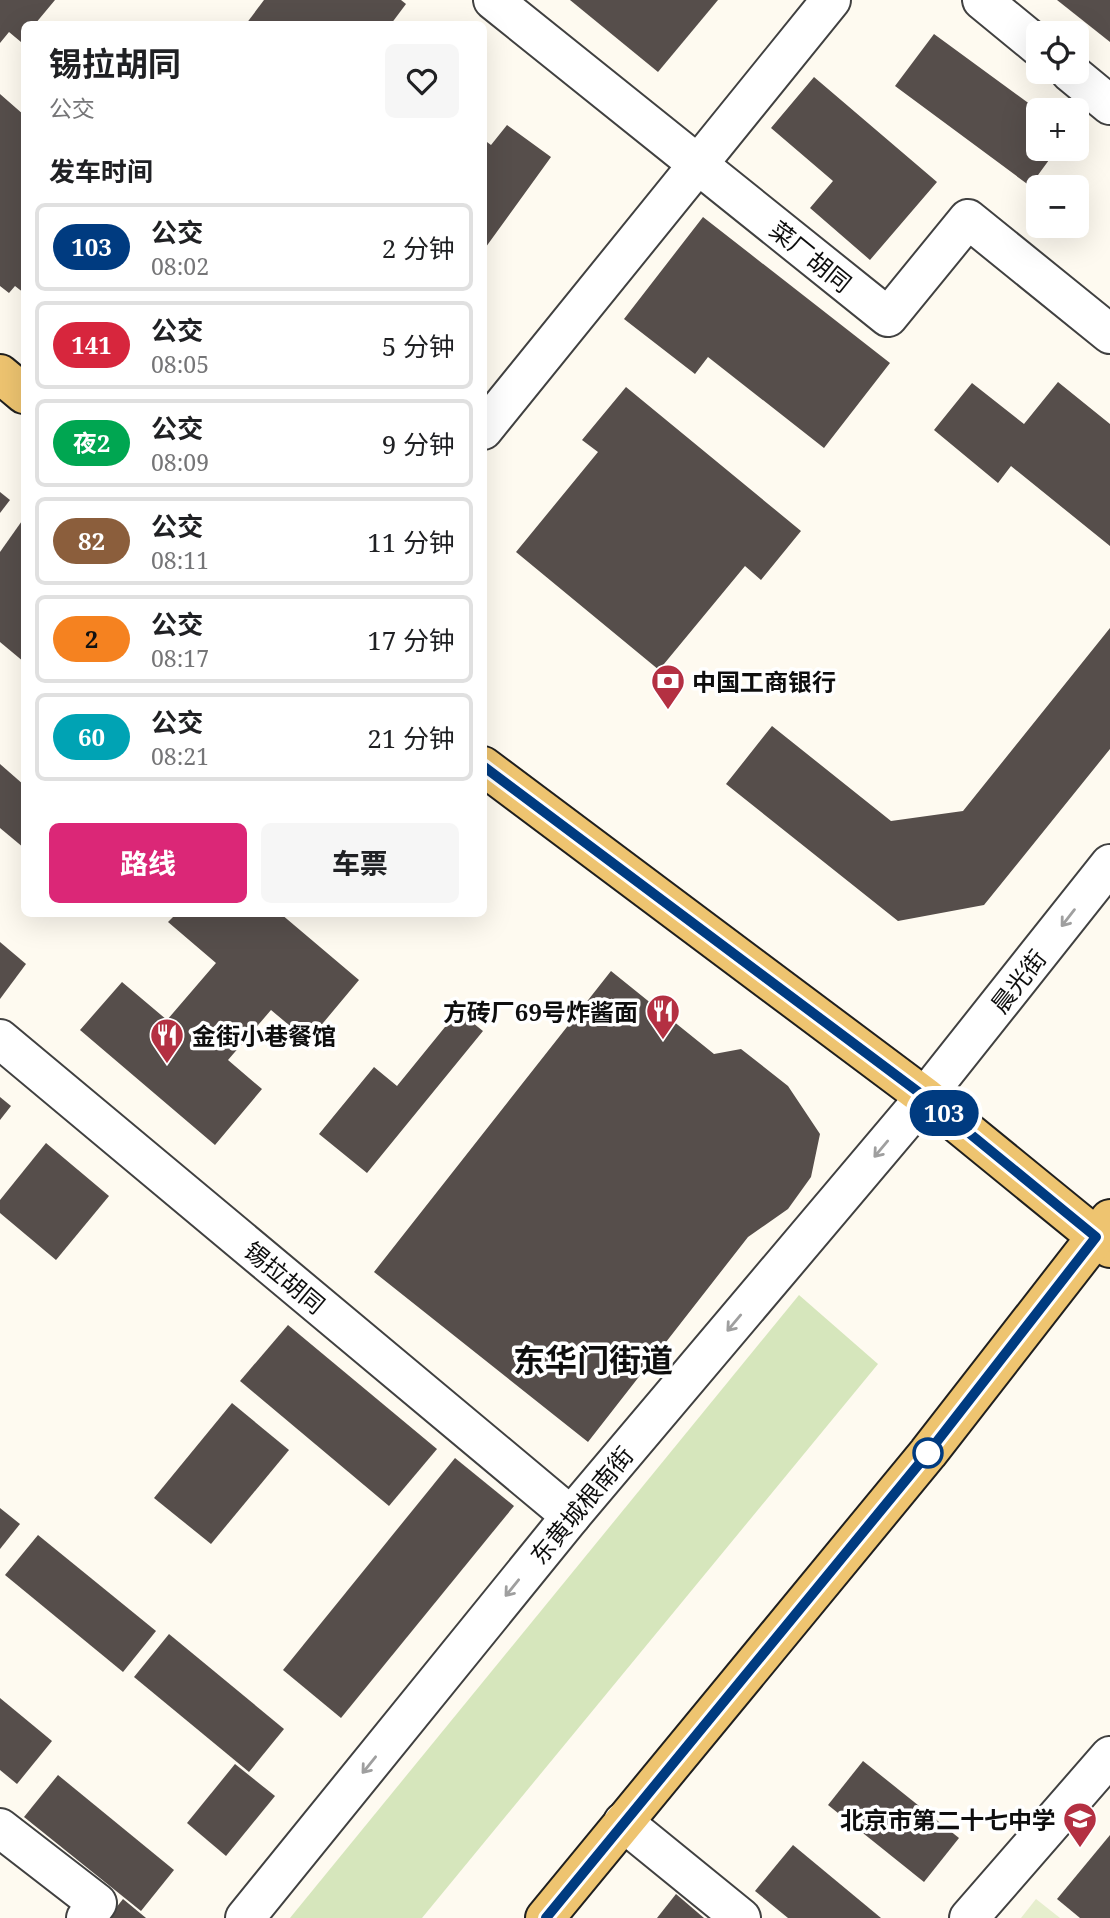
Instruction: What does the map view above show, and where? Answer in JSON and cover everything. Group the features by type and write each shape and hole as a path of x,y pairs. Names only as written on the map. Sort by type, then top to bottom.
{"main road":[{"path":"0,374 21,392"},
{"path":"487,769 1105,1235 545,1918"}],"street":[{"name":"菜厂胡同","path":"493,0 888,317 968,219 1110,334"},
{"path":"487,425 831,0"},
{"path":"982,0 1026,36"},
{"path":"1085,84 1110,105"},
{"name":"晨光街","path":"925,1097 1110,864"},
{"name":"锡拉胡同","path":"0,1039 571,1516"},
{"name":"东黄城根南街","path":"245,1918 571,1516 925,1097"},
{"path":"969,1918 1110,1756"},
{"path":"623,1822 741,1918"},
{"path":"0,1828 97,1903 86,1918"}],"green space":[{"path":"799,1295 878,1364 422,1918 290,1918"},
{"path":"1036,1899 1060,1918 1021,1918"}],"building":[{"path":"0,0 55,0 38,21 21,21 21,42 9,32 0,43"},
{"path":"264,0 401,0 406,4 393,21 248,21"},
{"path":"570,0 718,0 658,72"},
{"path":"1057,0 1110,0 1110,42 1089,25 1089,21 1084,21"},
{"path":"934,34 1026,101 1026,161 1048,161 1038,175 1026,175 1026,183 895,86"},
{"path":"814,77 937,182 870,260 810,208 833,181 771,128"},
{"path":"0,94 21,112 21,291 15,286 9,293 0,286"},
{"path":"507,125 551,157 487,245 487,142 491,145"},
{"path":"703,217 890,363 824,448 708,357 695,374 624,319"},
{"path":"1058,382 1110,424 1110,546 1011,466 998,483 934,430 972,383 1024,424"},
{"path":"626,387 801,531 761,580 745,566 659,670 516,552 598,452 582,440"},
{"path":"0,492 10,500 0,513"},
{"path":"21,522 21,660 0,642 0,552"},
{"path":"1110,628 1110,749 984,905 898,921 726,784 772,726 891,821 963,811"},
{"path":"0,764 21,782 21,846 0,828"},
{"path":"173,917 285,917 359,980 308,1041 271,1010 228,1060 262,1089 215,1145 80,1030 122,982 167,1020 216,963 168,922"},
{"path":"0,942 26,964 0,999"},
{"path":"611,971 714,1054 741,1049 788,1086 820,1134 811,1177 788,1209 748,1237 588,1442 374,1272"},
{"path":"458,1011 483,1031 367,1173 319,1134 374,1067 397,1086"},
{"path":"0,1097 11,1106 0,1120"},
{"path":"46,1143 109,1196 56,1260 0,1213 0,1200"},
{"path":"288,1325 437,1449 389,1506 240,1381"},
{"path":"232,1403 289,1450 211,1544 154,1498"},
{"path":"455,1458 514,1506 341,1718 283,1670"},
{"path":"0,1508 20,1524 0,1549"},
{"path":"38,1535 156,1631 123,1672 5,1575"},
{"path":"169,1634 284,1729 249,1772 134,1677"},
{"path":"0,1698 52,1741 17,1784 0,1770"},
{"path":"863,1761 959,1838 924,1882 828,1805"},
{"path":"235,1764 275,1796 226,1856 187,1823"},
{"path":"58,1775 174,1870 141,1911 24,1817"},
{"path":"1110,1835 1110,1918 1080,1918 1057,1899"},
{"path":"793,1845 881,1918 788,1918 755,1891"},
{"path":"676,1894 704,1918 657,1918"},
{"path":"123,1899 146,1918 108,1918"}],"bus line":[{"name":"103","path":"487,769 925,1097 1096,1237 928,1453 546,1918"}],"place":[{"name":"中国工商银行","path":"668,711"},
{"name":"方砖厂69号炸酱面","path":"663,1041"},
{"name":"金街小巷餐馆","path":"167,1065"},
{"name":"北京市第二十七中学","path":"1080,1849"}],"district":[{"name":"东华门街道","path":"593,1359"}]}
